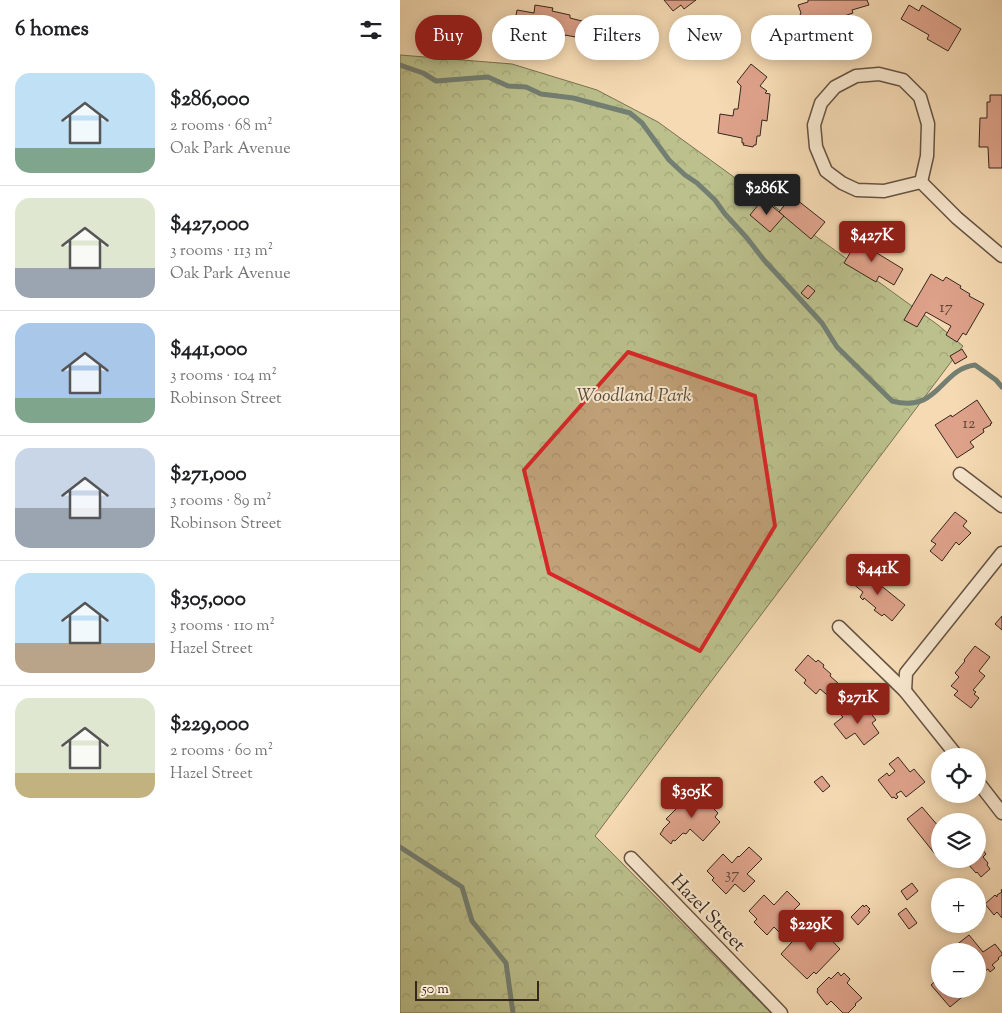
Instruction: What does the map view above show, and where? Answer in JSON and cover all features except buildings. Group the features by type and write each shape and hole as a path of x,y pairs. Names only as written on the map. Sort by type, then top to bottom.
{"street":[{"path":"879,74 903,80 920,97 928,124 927,156 921,182 884,191 857,190 842,183 826,171 816,147 814,125 821,103 835,87 856,76 879,74"},
{"path":"921,182 957,218 1002,256"},
{"path":"960,474 1002,506"},
{"path":"905,691 906,673 1002,553"},
{"path":"839,627 905,691 951,748"},
{"path":"986,792 1002,812"},
{"name":"Hazel Street","path":"631,858 781,1013"}],"highlighted area":[{"path":"628,352 755,396 775,526 700,651 549,573 524,470"}],"green space":[{"name":"Woodland Park","path":"400,55 415,56 415,60 462,60 512,64 597,90 658,122 938,325 963,346 595,836 771,1013 400,1013"}],"waterway":[{"path":"400,65 423,73 436,81 488,77 508,86 526,87 541,94 573,98 630,113 642,123 669,160 715,200 764,260 822,323 837,347 892,401 908,403 920,401 930,396 963,368 975,365 996,380 1002,387"},
{"path":"400,847 462,887 472,921 506,963 513,1013"}]}
